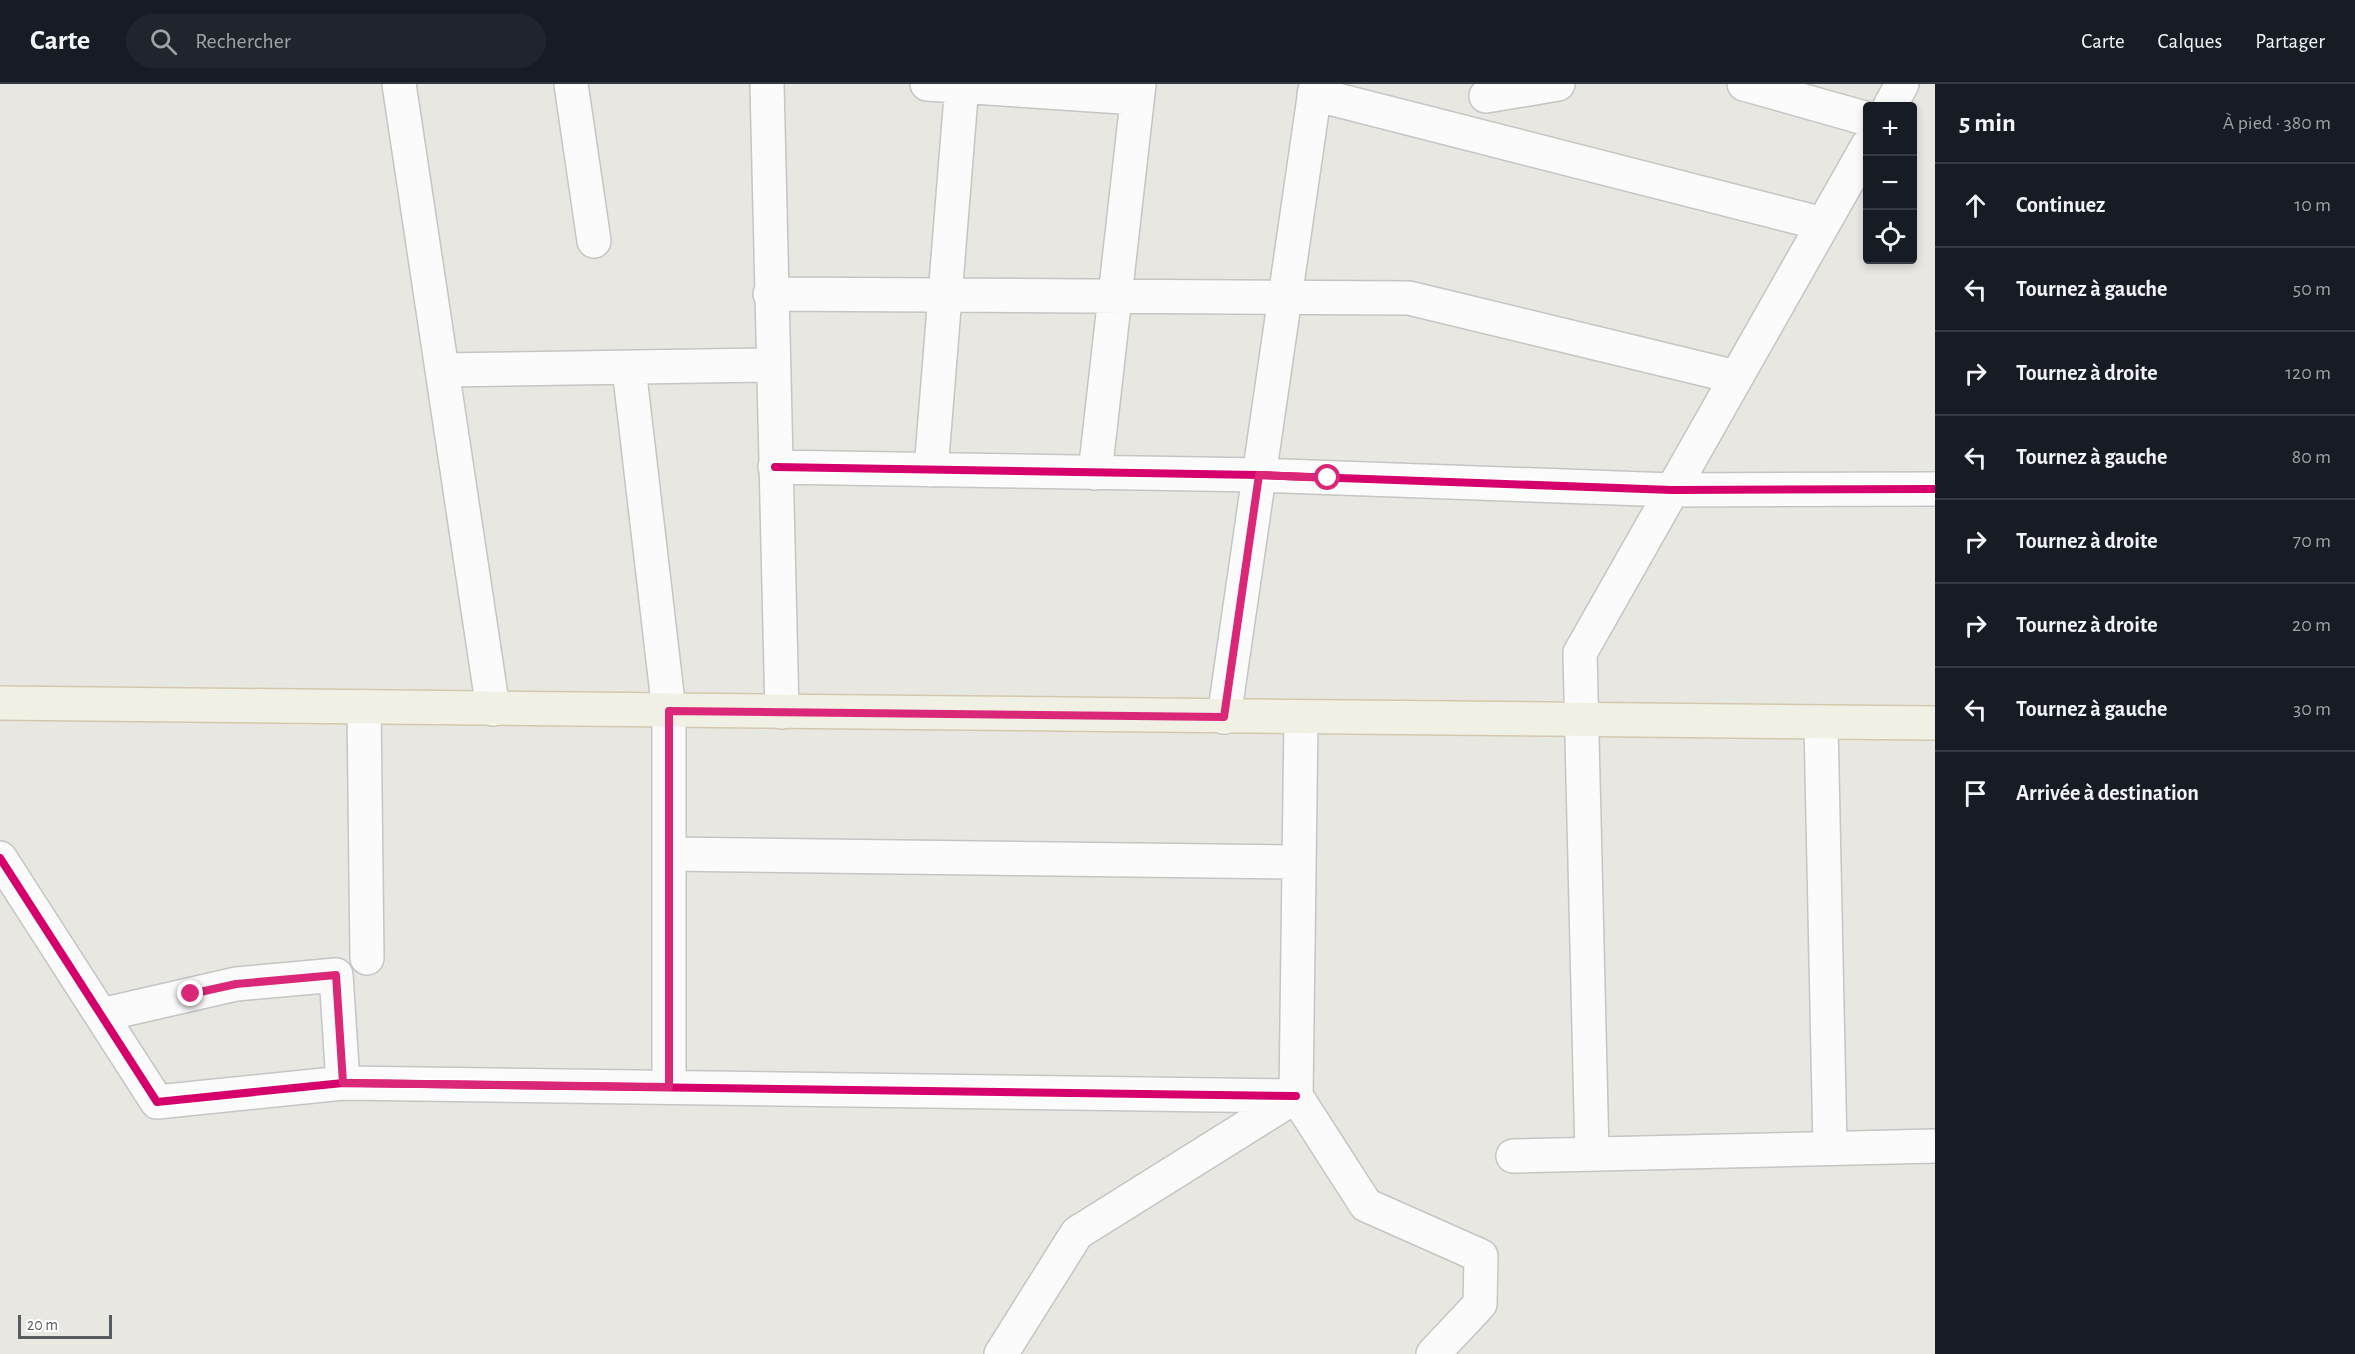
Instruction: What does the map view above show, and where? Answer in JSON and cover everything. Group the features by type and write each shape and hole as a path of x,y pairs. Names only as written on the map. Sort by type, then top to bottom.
{"main road":[{"path":"0,703 1935,723"}],"street":[{"path":"399,84 493,709"},
{"path":"571,84 594,241"},
{"path":"767,84 770,294 782,712"},
{"path":"927,84 1138,91 1095,473"},
{"path":"1480,135 1487,90 1558,84"},
{"path":"1744,84 1863,118"},
{"path":"1892,102 1902,84"},
{"path":"931,470 962,85"},
{"path":"1224,717 1315,89 1480,135 1823,224"},
{"path":"1592,1154 1580,653 1863,155"},
{"path":"770,294 1409,298 1736,377"},
{"path":"443,370 772,366"},
{"path":"629,368 669,711 669,1087"},
{"path":"775,467 1259,475 1672,490 1935,489"},
{"path":"364,707 367,958"},
{"path":"1301,718 1296,1096 1366,1205 1481,1256 1480,1304 1433,1354"},
{"path":"1821,723 1830,1148"},
{"path":"669,854 1299,862"},
{"path":"0,858 157,1102 343,1083 1296,1096"},
{"path":"101,1014 236,984 336,975 343,1083"},
{"path":"1001,1354 1077,1233 1296,1096"},
{"path":"1513,1155 1935,1146"}],"cycle path":[{"path":"775,467 1259,475 1672,490 1935,489"},
{"path":"0,858 157,1102 343,1083 1296,1096"}],"route":[{"path":"191,994 236,984 336,975 343,1083 669,1087 669,711 1224,717 1259,475 1328,478"}]}
